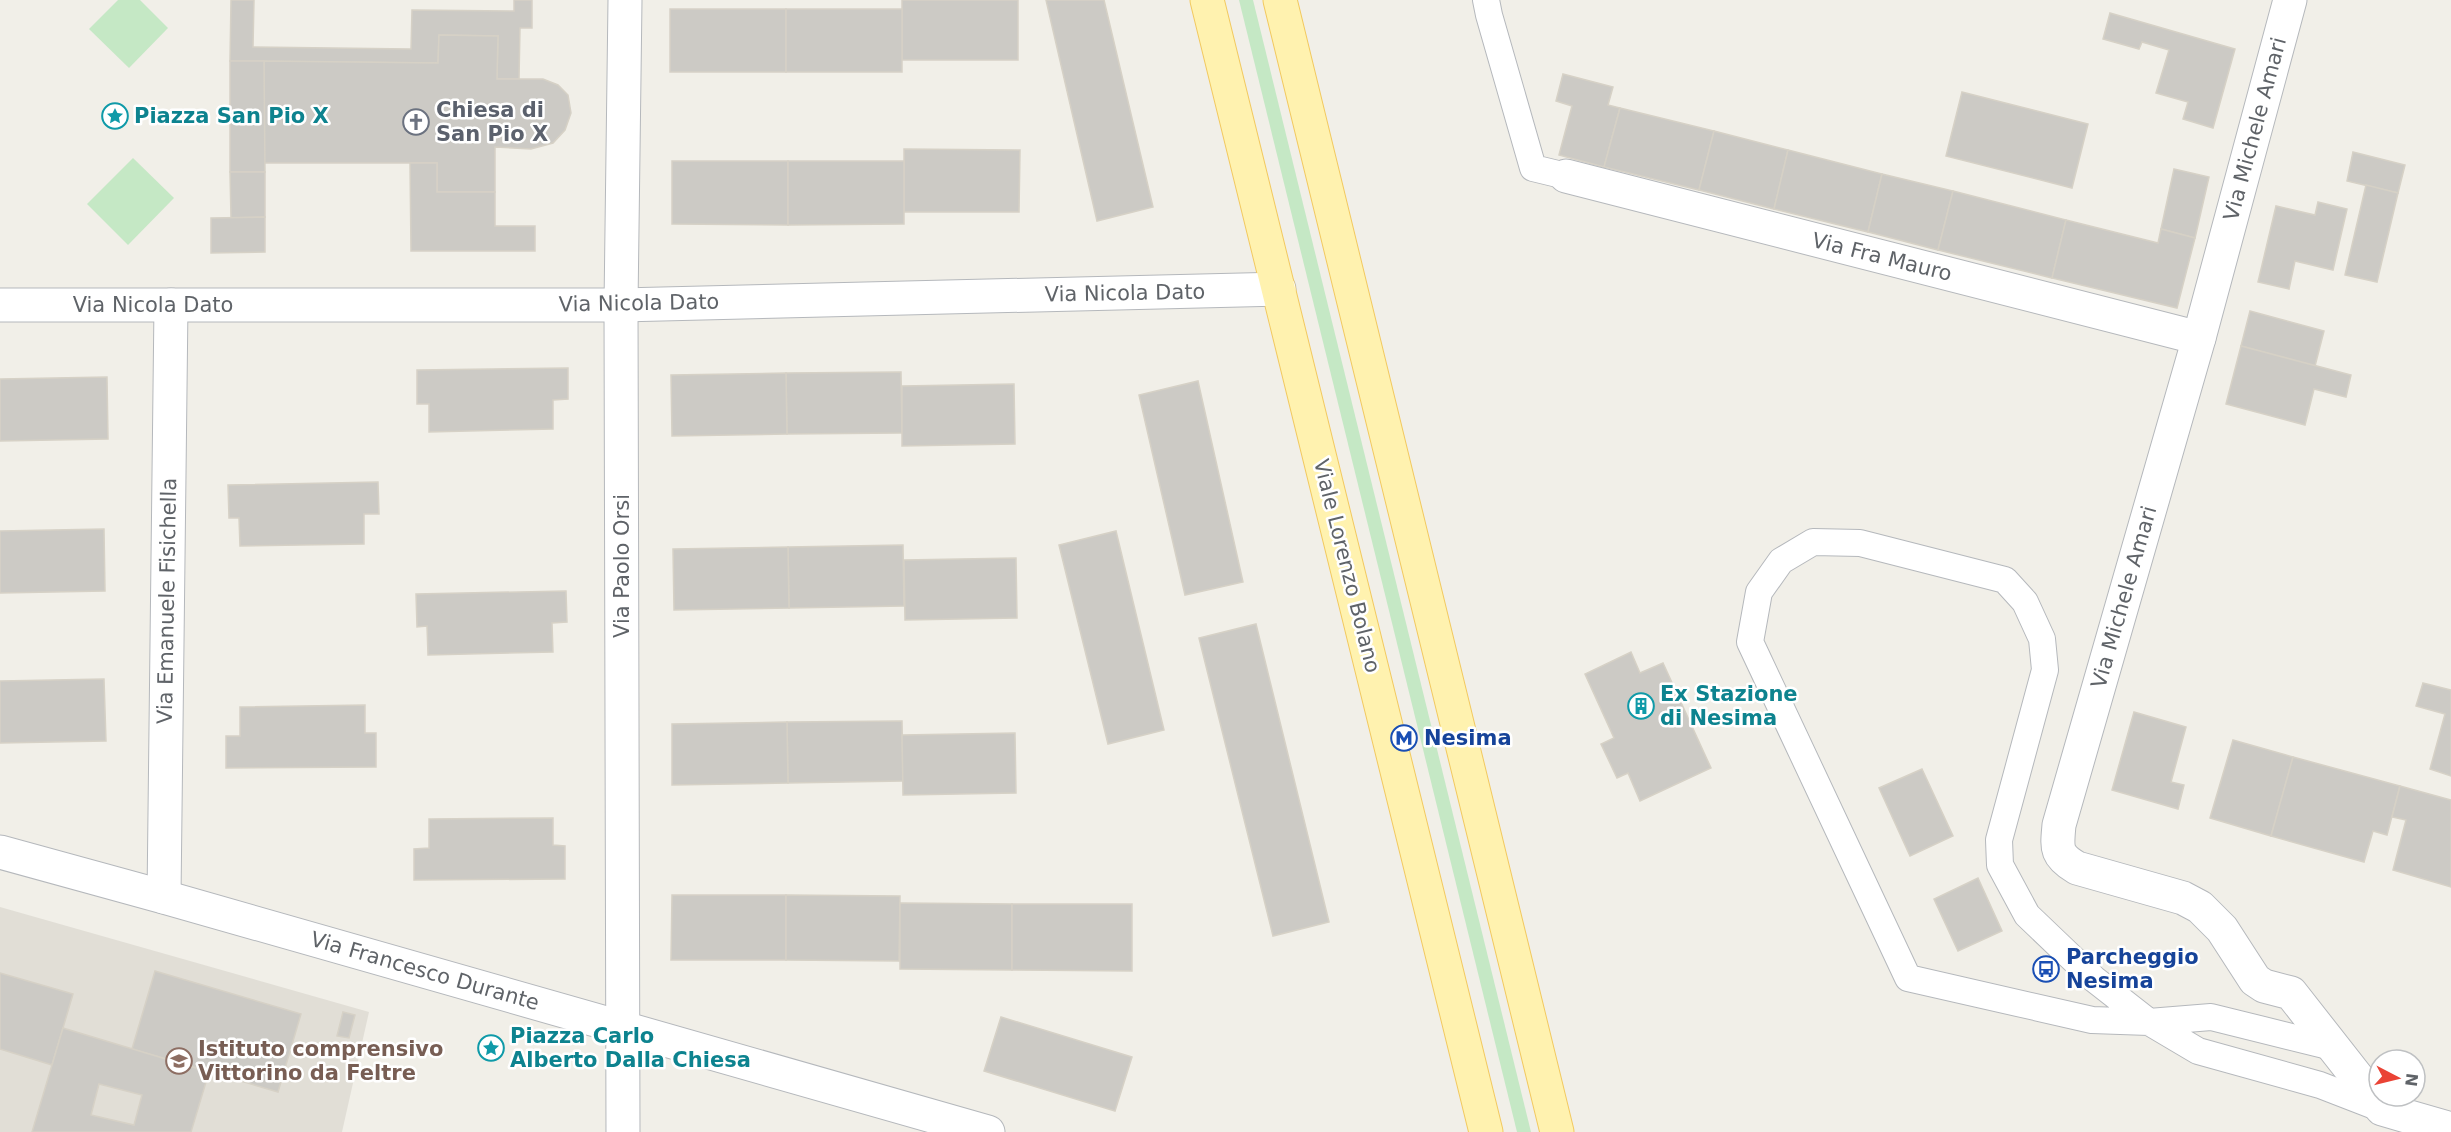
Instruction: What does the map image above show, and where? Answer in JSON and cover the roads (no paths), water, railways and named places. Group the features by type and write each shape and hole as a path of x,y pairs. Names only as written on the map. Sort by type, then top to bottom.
{"main road":[{"name":"Viale Lorenzo Bolano","path":"1207,0 1486,1132"},
{"path":"1280,0 1557,1132"}],"street":[{"name":"Via Paolo Orsi","path":"623,1132 621,305 625,0"},
{"name":"Via Michele Amari","path":"2290,0 2199,338 2059,825 2057,844 2063,860 2077,868 2183,898 2200,907 2222,929 2255,980 2264,986 2291,993 2382,1109"},
{"name":"Via Fra Mauro","path":"1566,176 2199,338"},
{"name":"Via Nicola Dato","path":"0,305 621,305 1279,289"},
{"name":"Via Emanuele Fisichella","path":"164,897 171,305"},
{"name":"Via Francesco Durante","path":"0,852 988,1132"},
{"path":"2382,1109 2451,1129"}],"lane":[{"path":"1486,0 1533,168 1566,176"},
{"path":"2336,1048 2211,1017 2149,1022 2092,1020 1908,978 1750,642 1760,592 1781,561 1813,542 1860,543 2004,580 2025,602 2042,639 2045,670 1999,840 2000,866 2026,915 2094,979 2149,1022 2198,1051 2320,1085 2382,1109"}],"place":[{"name":"Piazza San Pio X","path":"115,116"},
{"name":"Chiesa di San Pio X","path":"416,122"},
{"name":"Ex Stazione di Nesima","path":"1641,706"},
{"name":"Nesima","path":"1404,738"},
{"name":"Parcheggio Nesima","path":"2046,969"},
{"name":"Piazza Carlo Alberto Dalla Chiesa","path":"491,1048"},
{"name":"Istituto comprensivo Vittorino da Feltre","path":"179,1061"}]}
